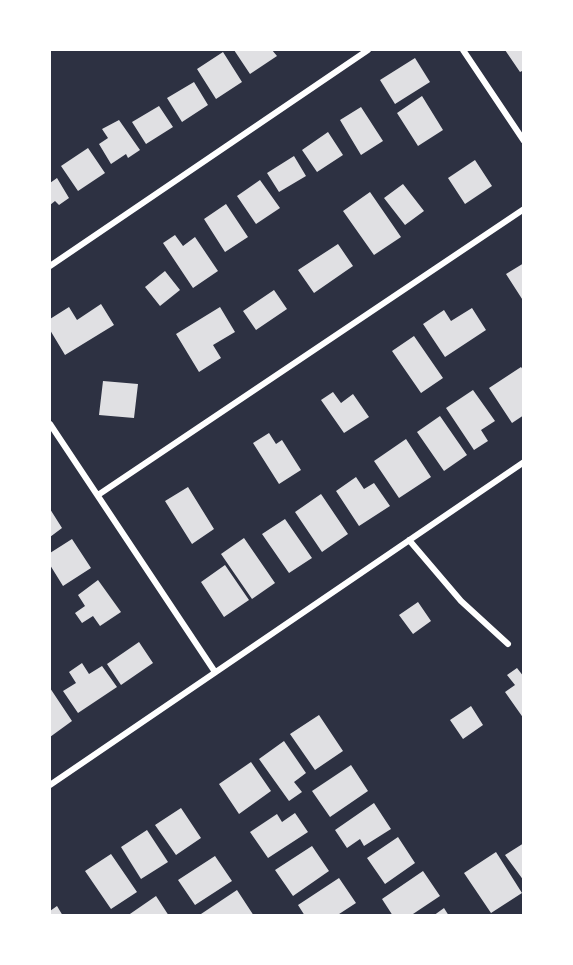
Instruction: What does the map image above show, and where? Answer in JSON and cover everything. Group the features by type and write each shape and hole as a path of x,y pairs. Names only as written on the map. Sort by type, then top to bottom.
{"street":[{"path":"50,266 368,50"},
{"path":"463,50 524,141"},
{"path":"98,495 524,208"},
{"path":"50,424 216,672"},
{"path":"50,785 524,462"},
{"path":"409,540 461,601 508,644"}],"building":[{"path":"234,50 272,50 277,56 250,74"},
{"path":"505,50 524,50 524,70 520,72"},
{"path":"223,52 242,82 216,99 197,69"},
{"path":"415,58 430,82 395,104 380,80"},
{"path":"194,82 208,105 182,122 167,98"},
{"path":"422,96 443,130 418,146 397,113"},
{"path":"159,106 173,127 146,144 132,122"},
{"path":"361,107 383,141 361,155 340,120"},
{"path":"119,120 140,150 128,158 126,154 111,164 99,144 108,138 102,129"},
{"path":"328,132 343,155 317,172 302,150"},
{"path":"88,148 105,173 78,191 61,166"},
{"path":"294,156 306,176 279,192 267,173"},
{"path":"475,160 492,186 465,204 448,178"},
{"path":"57,178 69,198 59,205 55,201 50,205 50,183"},
{"path":"260,180 280,208 256,224 237,196"},
{"path":"403,184 424,211 405,225 384,198"},
{"path":"370,192 401,237 374,255 343,211"},
{"path":"226,204 248,237 225,252 204,219"},
{"path":"175,235 183,246 195,237 218,271 193,288 163,243"},
{"path":"338,244 353,266 314,293 298,270"},
{"path":"524,263 524,302 506,274"},
{"path":"165,271 180,290 160,306 145,287"},
{"path":"274,290 287,309 256,330 243,311"},
{"path":"101,304 114,325 65,355 50,330 50,319 69,307 77,320"},
{"path":"220,307 235,332 213,345 221,358 199,372 176,334"},
{"path":"472,308 486,330 445,357 423,324 444,310 451,321"},
{"path":"414,336 443,378 421,393 392,351"},
{"path":"521,367 524,371 524,415 512,423 489,388"},
{"path":"103,381 138,384 134,418 99,415"},
{"path":"473,390 495,421 481,430 488,441 474,450 446,408"},
{"path":"333,392 341,403 353,394 369,417 344,433 321,400"},
{"path":"440,416 467,455 444,471 417,432"},
{"path":"269,433 276,444 282,440 301,470 279,484 253,443"},
{"path":"406,439 431,477 399,498 374,461"},
{"path":"356,477 364,489 374,483 390,506 359,526 336,491"},
{"path":"188,487 214,529 192,544 165,501"},
{"path":"321,494 348,534 322,552 295,512"},
{"path":"50,509 62,528 50,537"},
{"path":"285,519 312,558 289,573 262,534"},
{"path":"244,538 275,583 252,599 221,554"},
{"path":"72,539 91,568 63,586 50,565 50,553"},
{"path":"225,565 249,600 224,617 201,582"},
{"path":"98,580 121,612 100,626 93,616 82,623 75,613 85,606 78,595"},
{"path":"418,602 431,621 413,634 399,615"},
{"path":"139,642 153,663 121,685 107,664"},
{"path":"82,663 89,674 102,666 117,687 78,713 63,691 76,683 69,672"},
{"path":"517,668 524,677 524,719 505,692 515,685 507,675"},
{"path":"50,688 72,721 50,737"},
{"path":"471,706 483,725 463,739 450,720"},
{"path":"319,715 343,751 315,770 290,734"},
{"path":"284,741 306,773 294,782 302,792 289,801 259,759"},
{"path":"251,762 271,791 239,814 219,784"},
{"path":"351,765 368,791 330,817 312,791"},
{"path":"374,803 391,829 364,846 360,839 347,848 335,830"},
{"path":"181,808 201,838 176,855 155,825"},
{"path":"295,813 308,832 268,858 250,832 277,814 282,822"},
{"path":"147,830 168,862 141,879 121,847"},
{"path":"398,837 415,863 385,884 367,858"},
{"path":"524,843 524,881 505,855"},
{"path":"312,846 329,871 293,896 275,870"},
{"path":"496,852 522,893 491,913 464,873"},
{"path":"111,854 137,892 111,909 85,871"},
{"path":"215,856 232,881 195,905 178,880"},
{"path":"423,871 440,896 410,916 393,916 382,899"},
{"path":"339,878 356,903 336,916 305,916 298,905"},
{"path":"237,890 254,916 198,916"},
{"path":"156,896 169,916 127,916"},
{"path":"57,906 63,916 50,916 50,911"},
{"path":"444,908 449,916 433,916"}]}
